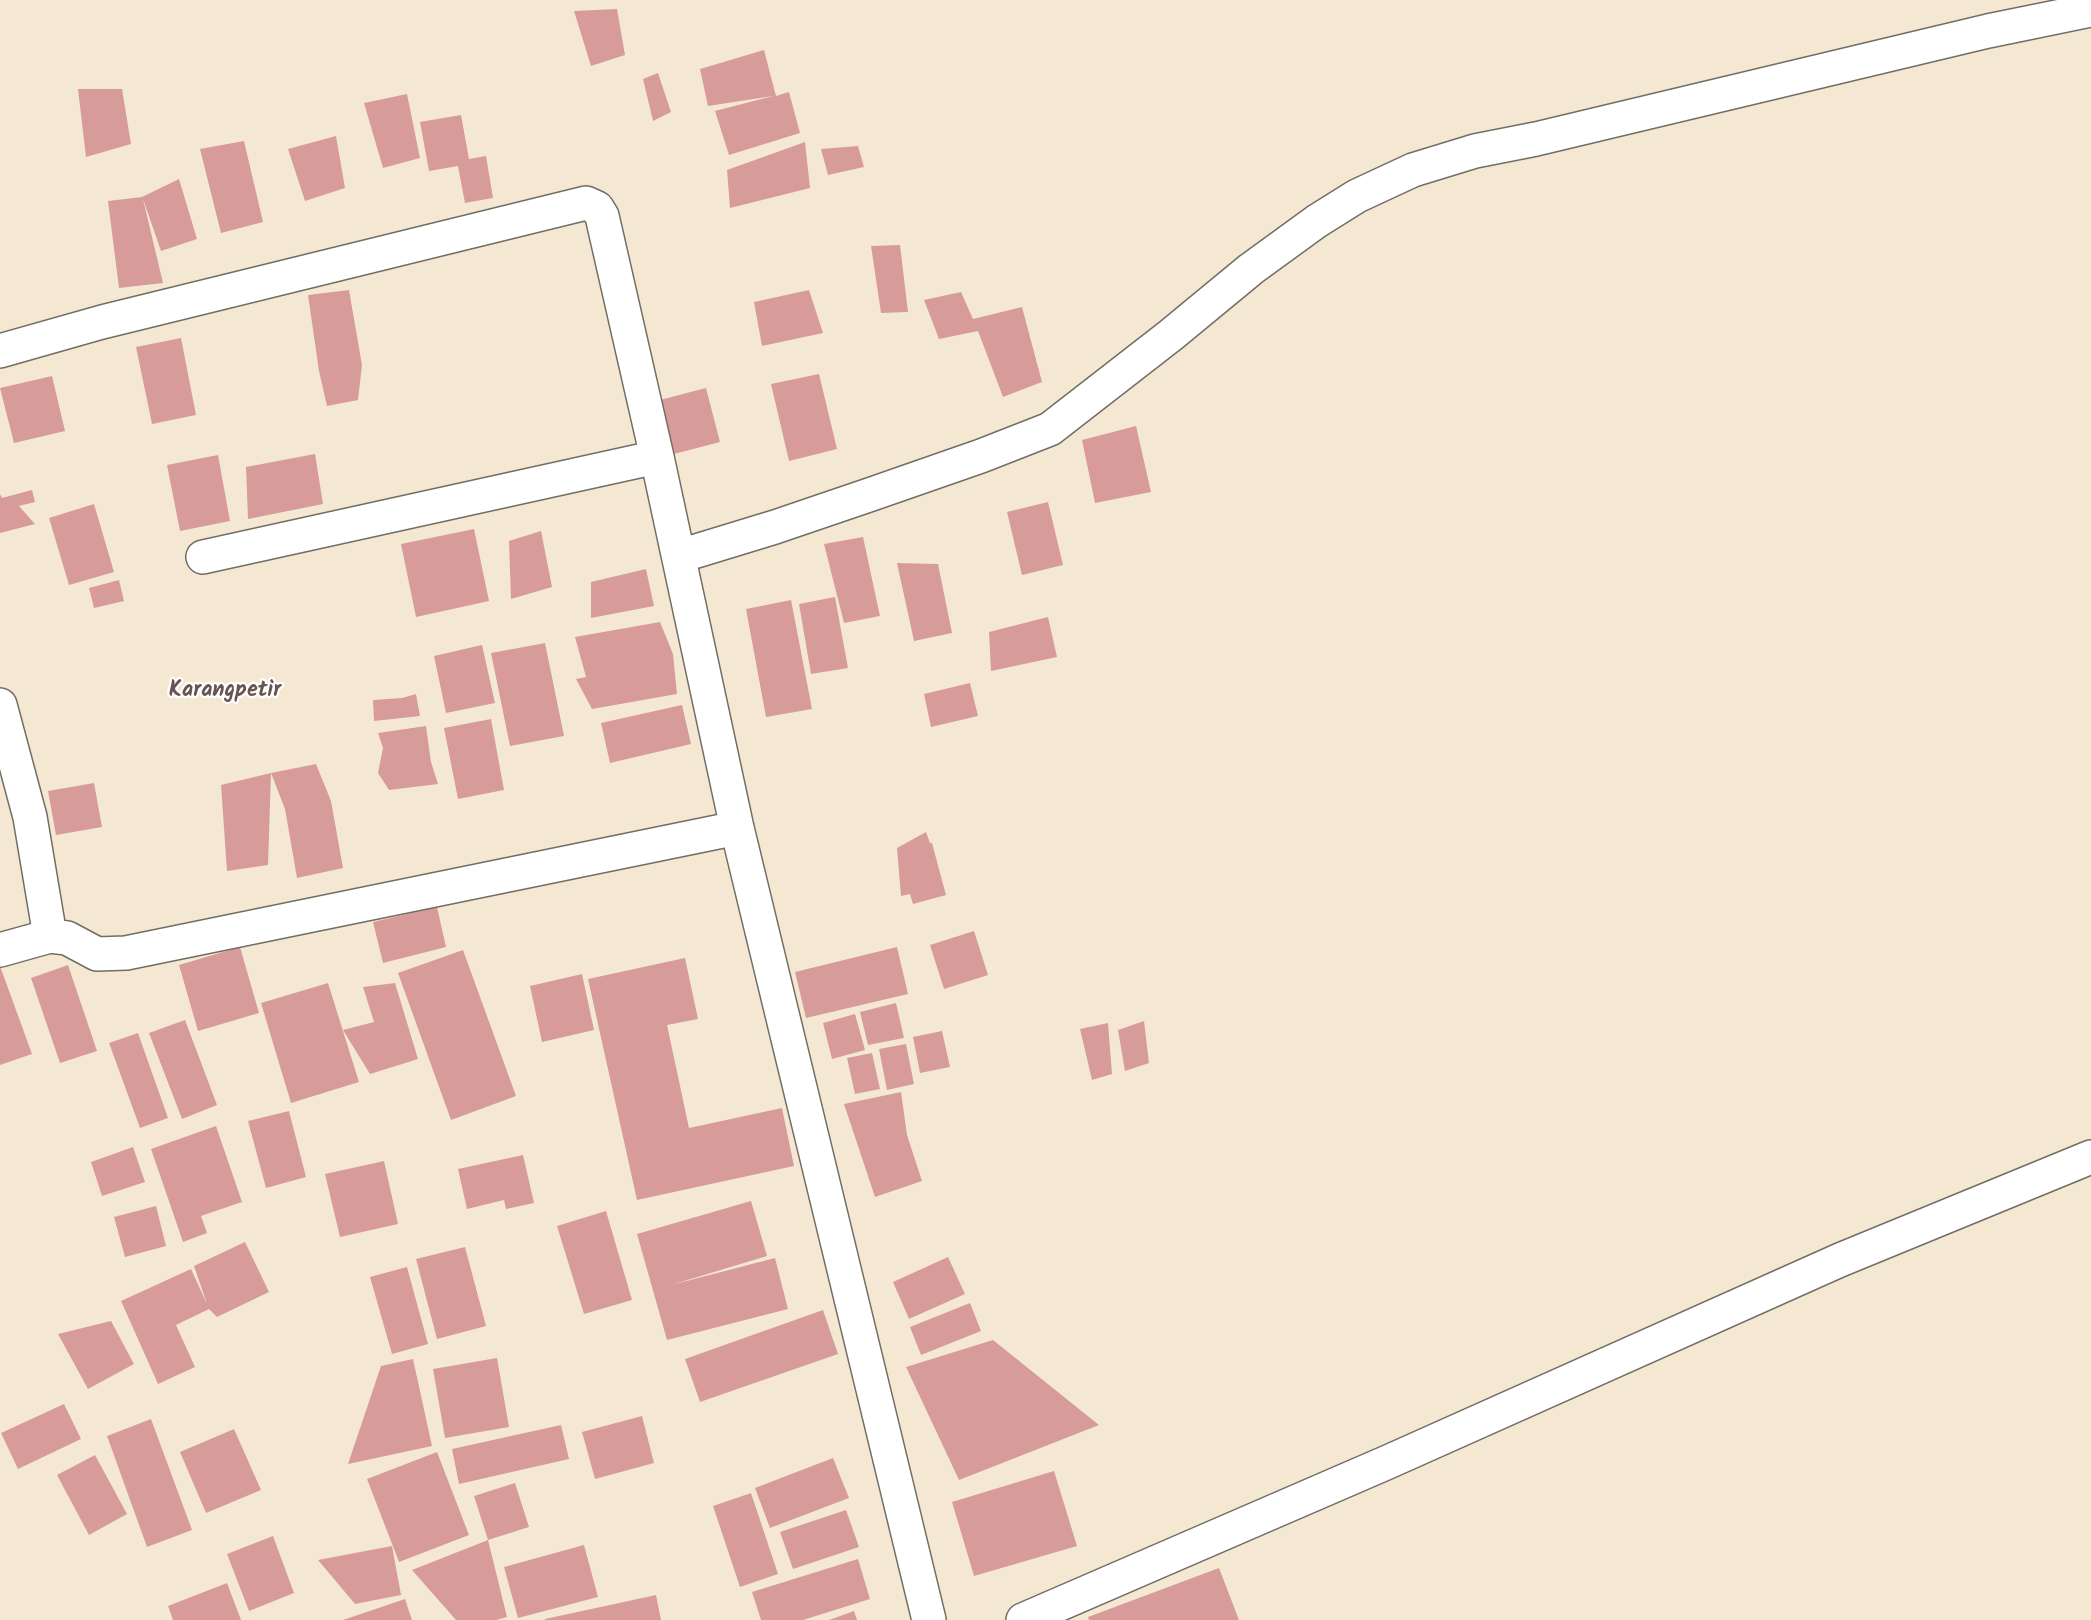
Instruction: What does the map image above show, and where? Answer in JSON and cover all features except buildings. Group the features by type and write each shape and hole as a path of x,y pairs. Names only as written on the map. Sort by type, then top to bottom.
{"street":[{"path":"680,556 848,502 981,456 1050,429 1251,269 1317,221 1357,196 1413,170 1475,151 1536,139 1988,30 2091,10"},
{"path":"0,351 102,322 586,203 597,208 602,216 680,556 737,828 929,1620"},
{"path":"203,557 657,457"},
{"path":"0,705 30,817 50,936"},
{"path":"0,950 50,936 67,938 97,954 126,953 737,828"},
{"path":"1023,1620 1388,1462 1840,1260 2091,1157"}],"district":[{"name":"Karangpetir","path":"225,692"}]}
